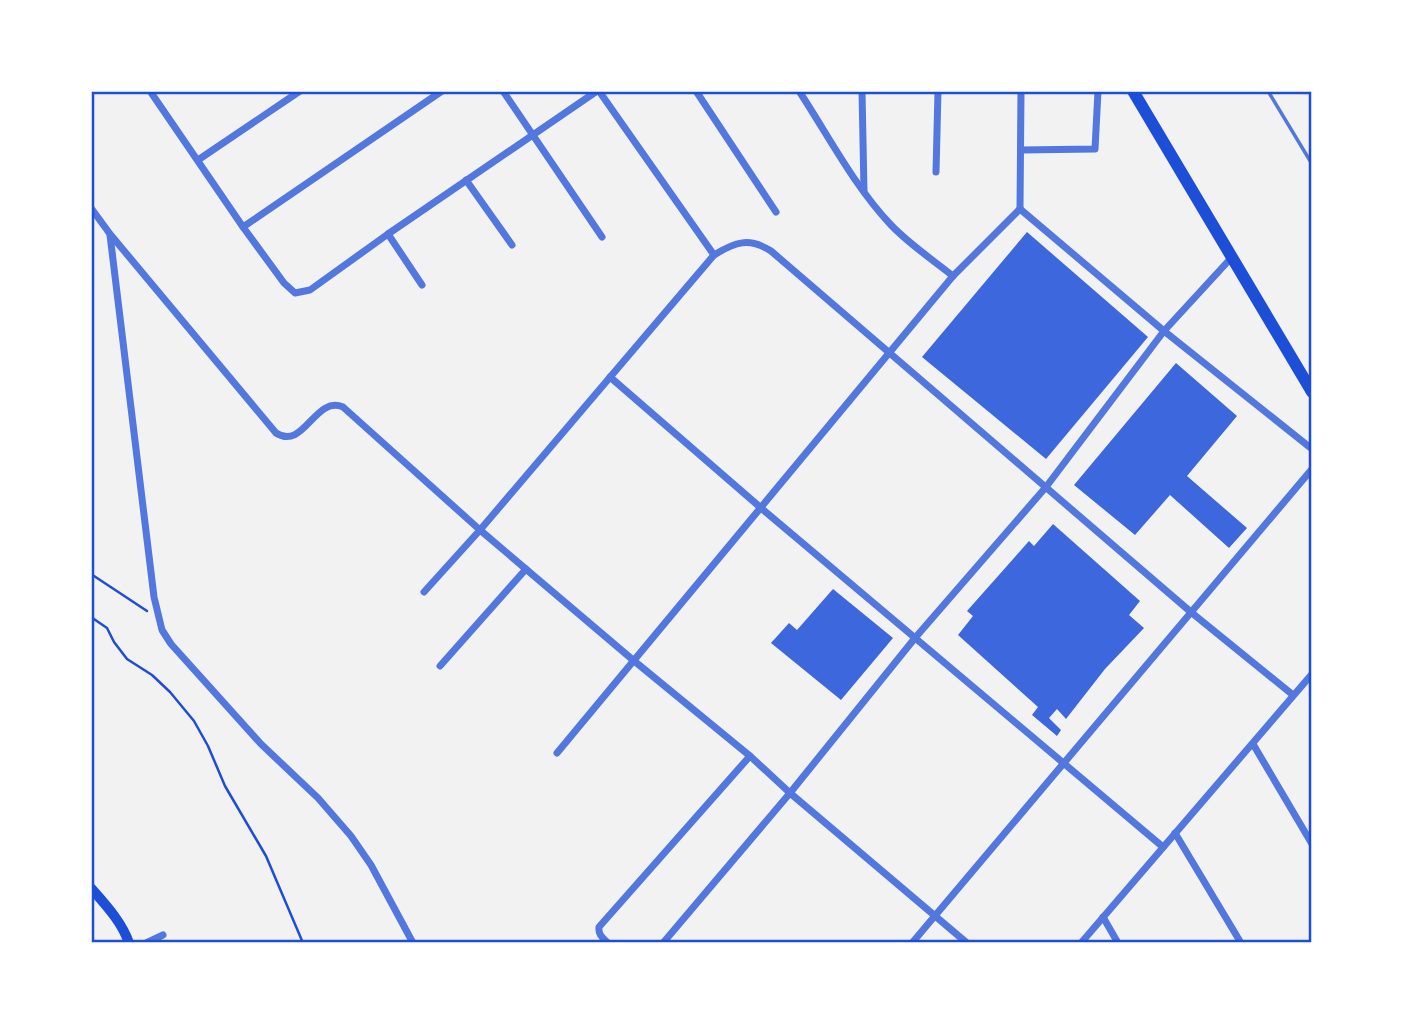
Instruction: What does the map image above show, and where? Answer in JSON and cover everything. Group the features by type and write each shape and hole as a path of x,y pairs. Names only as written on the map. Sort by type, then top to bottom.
{"main road":[{"path":"1133,91 1312,392"},
{"path":"91,888 110,910 130,943"}],"street":[{"path":"150,91 243,228 284,283 295,293 310,290 388,233 598,91 714,255"},
{"path":"198,160 300,91"},
{"path":"243,228 442,91"},
{"path":"503,91 602,237"},
{"path":"696,91 776,212"},
{"path":"799,91 864,192 893,227 953,276"},
{"path":"862,91 864,192"},
{"path":"936,172 938,91"},
{"path":"556,753 953,276 1020,209 1021,91"},
{"path":"1021,150 1096,149 1098,91"},
{"path":"466,180 512,245"},
{"path":"91,208 270,427 282,437 289,438 297,434 321,411 333,405 343,407 480,530 750,756 967,943"},
{"path":"1020,209 1164,331 1312,449"},
{"path":"388,233 422,285"},
{"path":"110,234 148,555 162,630 171,644 261,744 318,798 351,836 371,865 413,943"},
{"path":"424,592 714,255 729,245 759,243 1192,613 1293,695"},
{"path":"663,943 790,793 915,638 1045,486 1164,331 1232,257"},
{"path":"610,377 1163,847"},
{"path":"912,943 1312,469"},
{"path":"440,666 526,569"},
{"path":"1081,943 1312,674"},
{"path":"1253,744 1312,844"},
{"path":"608,943 598,932 599,927 750,756"},
{"path":"1175,833 1241,943"},
{"path":"1103,918 1118,943"},
{"path":"146,943 163,935"}],"lane":[{"path":"1268,91 1312,164"}],"path":[{"path":"91,575 158,619"},
{"path":"91,617 107,628 127,659 152,675 194,721 225,786 266,856 303,943"}],"building":[{"path":"1027,232 1148,337 1046,459 922,357"},
{"path":"1176,363 1237,416 1187,476 1247,528 1229,548 1170,495 1135,535 1074,485"},
{"path":"1053,524 1140,601 1129,615 1144,628 1105,669 1066,719 1057,709 1049,718 1061,730 1057,736 1032,715 1038,707 958,635 973,616 967,611 1029,541 1034,546"},
{"path":"833,589 893,638 841,700 771,643 789,623 797,630"}]}
